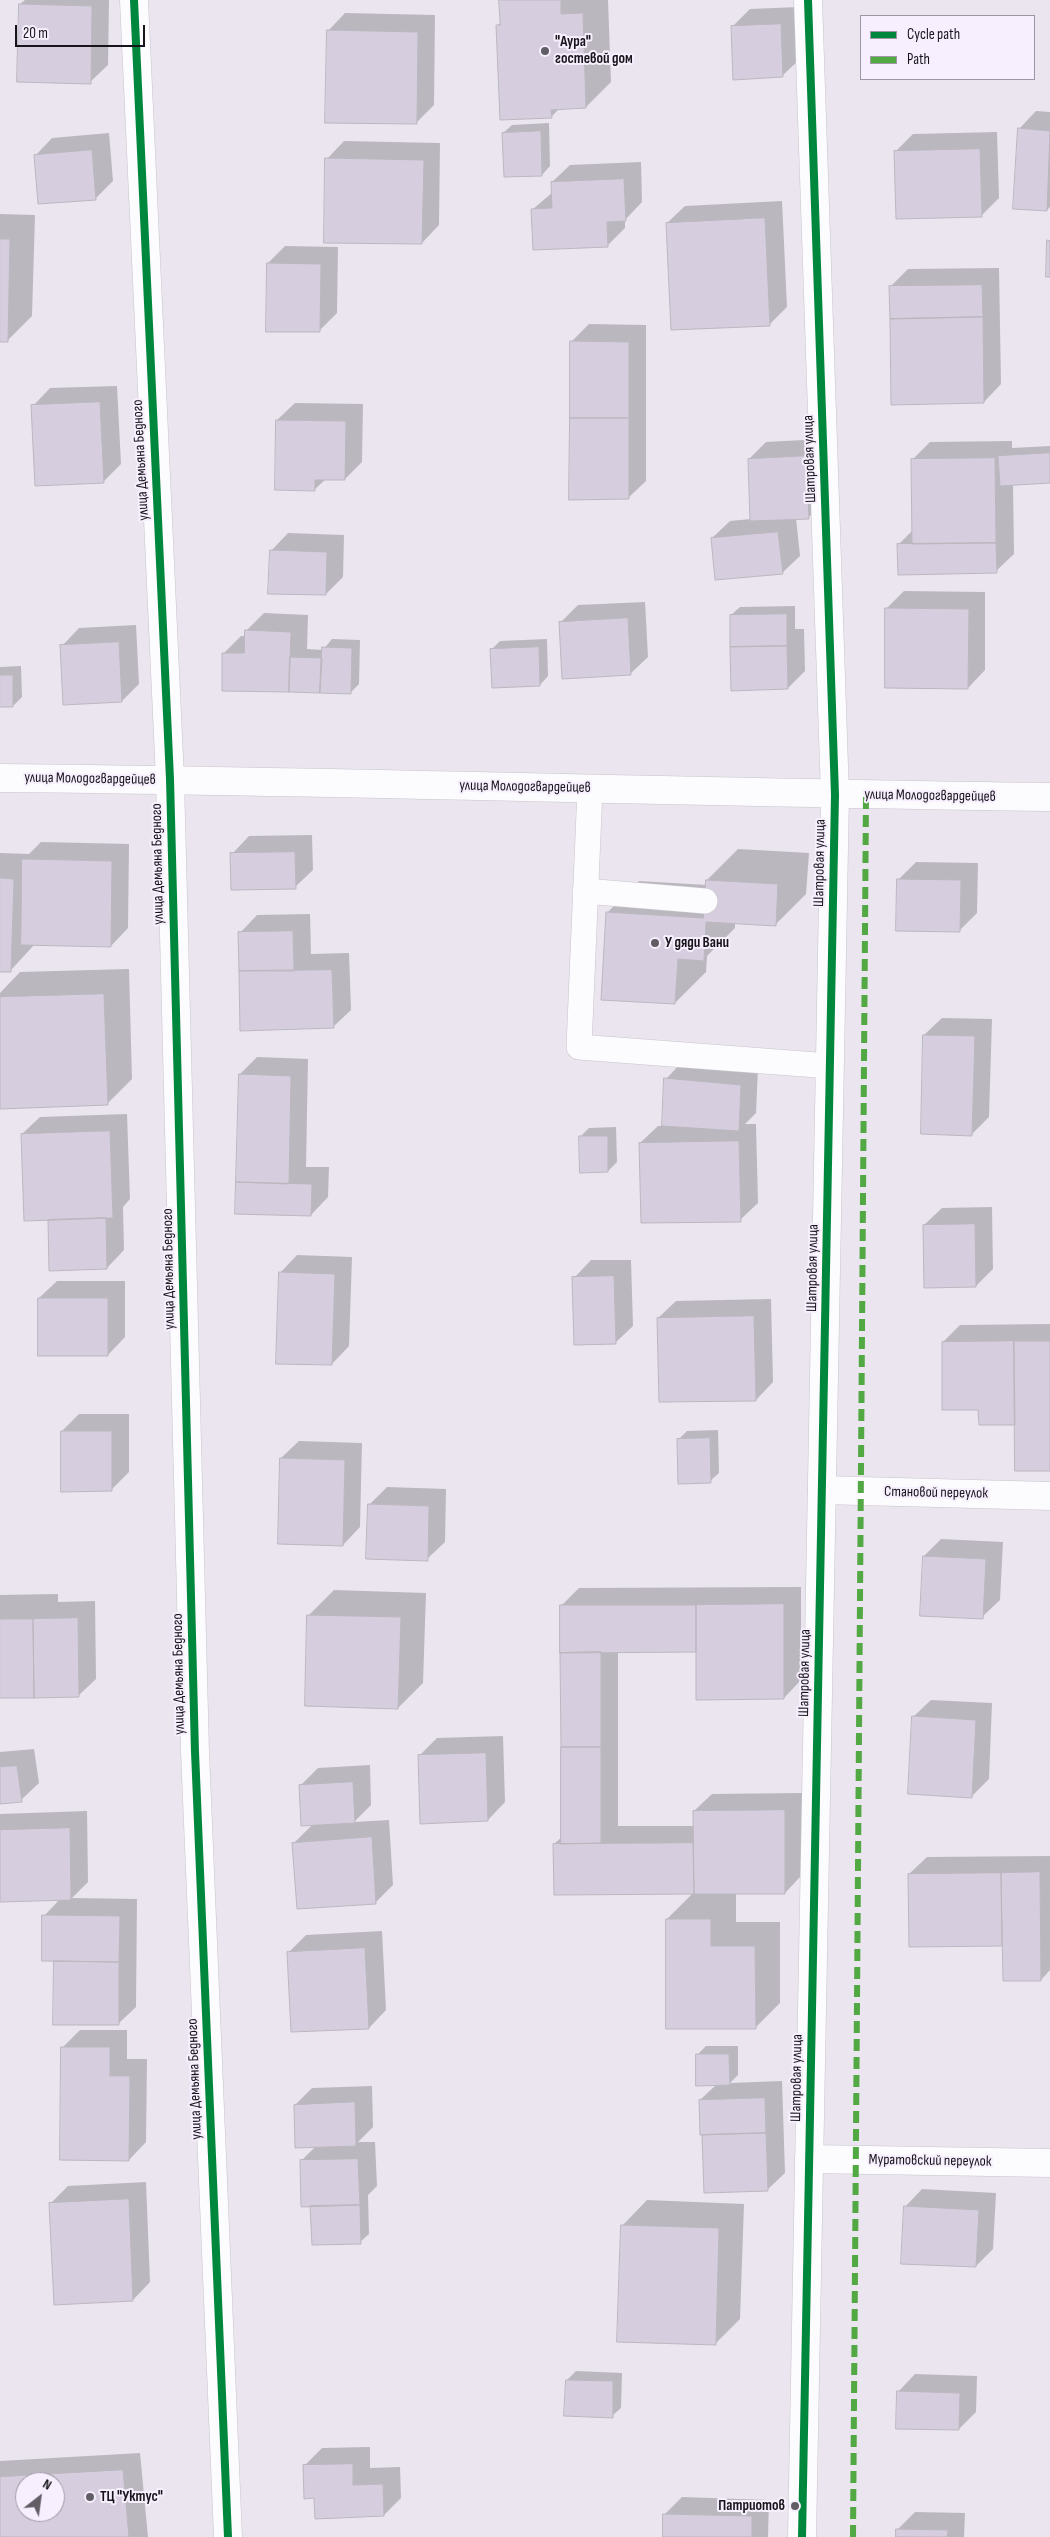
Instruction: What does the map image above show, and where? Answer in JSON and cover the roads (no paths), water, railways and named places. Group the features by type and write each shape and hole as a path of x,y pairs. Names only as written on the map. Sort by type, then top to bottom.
{"street":[{"name":"улица Демьяна Бедного","path":"134,0 170,779 195,1752 228,2537"},
{"name":"Шатровая улица","path":"802,2537 835,795 808,0"},
{"name":"улица Молодогвардейцев","path":"0,778 170,779 835,795 1050,797"},
{"name":"Становой переулок","path":"822,1490 1050,1496"},
{"name":"Муратовский переулок","path":"809,2159 1050,2163"}],"lane":[{"path":"590,789 579,1046 830,1066"},
{"path":"585,891 704,901"}],"place":[{"name":"\"Аура\" гостевой дом","path":"545,51"},
{"name":"У дяди Вани","path":"655,943"},
{"name":"ТЦ \"Уктус\"","path":"90,2497"},
{"name":"Патриотов","path":"795,2506"}]}
